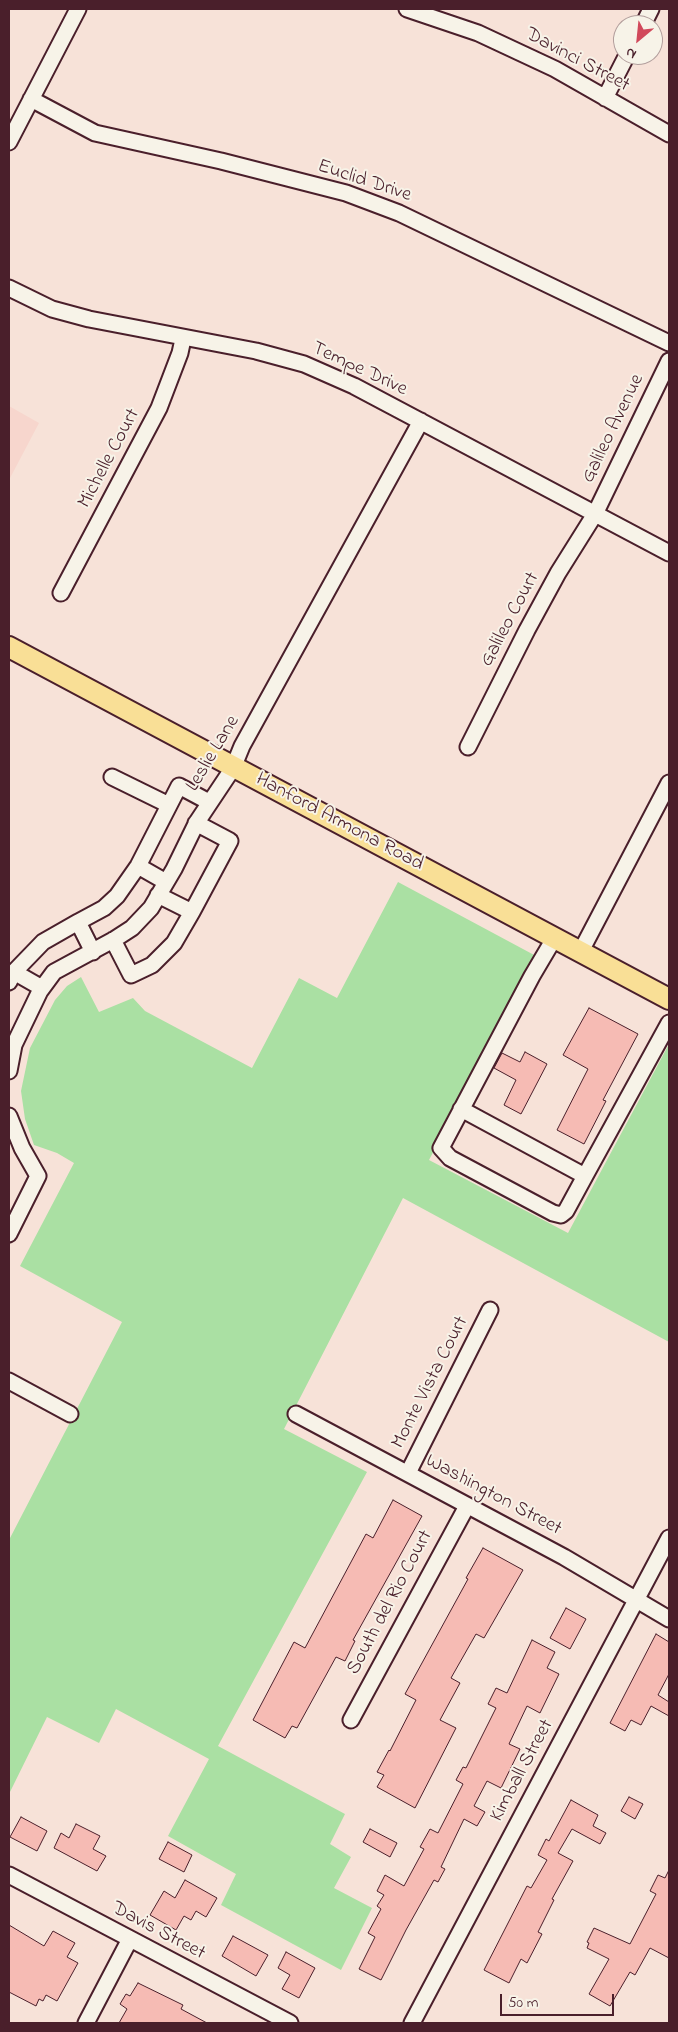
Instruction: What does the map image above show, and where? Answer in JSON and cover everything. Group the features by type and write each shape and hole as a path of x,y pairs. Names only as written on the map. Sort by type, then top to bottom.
{"main road":[{"name":"Hanford Armona Road","path":"9,647 669,999"}],"street":[{"path":"9,142 78,9"},
{"name":"Davinci Street","path":"407,9 478,32 555,69 669,134"},
{"path":"605,98 622,65"},
{"name":"Euclid Drive","path":"32,99 95,133 221,161 346,193 399,213 669,344"},
{"name":"Tempe Drive","path":"9,288 52,309 89,319 183,339 256,351 304,364 354,386 669,553"},
{"name":"Michelle Court","path":"60,593 159,408 180,353 183,339"},
{"name":"Galileo Avenue","path":"595,514 669,361"},
{"name":"Leslie Lane","path":"9,1071 10,1055 42,988 54,972 93,952 132,928 151,908 196,823 233,768 242,746 421,422"},
{"name":"Galileo Court","path":"468,747 558,573 595,514"},
{"path":"112,777 169,805"},
{"path":"581,951 669,783"},
{"path":"42,988 11,977 42,942 110,903 138,866 179,786 209,802"},
{"path":"113,940 131,975 152,965 174,943 230,841 196,823"},
{"path":"138,866 166,882"},
{"path":"158,895 192,912"},
{"path":"78,922 93,952"},
{"path":"555,937 532,976 441,1148 444,1154 552,1213 561,1215 566,1211 669,1023"},
{"path":"462,1109 585,1176"},
{"path":"9,1116 15,1150 38,1176 9,1234"},
{"name":"Monte Vista Court","path":"408,1473 490,1310"},
{"path":"9,1381 70,1414"},
{"name":"Washington Street","path":"296,1414 591,1572 669,1619"},
{"name":"South del Rio Court","path":"351,1720 467,1506"},
{"name":"Kimball Street","path":"412,2023 669,1538"},
{"name":"Davis Street","path":"9,1875 290,2023"},
{"path":"86,2023 130,1940"}],"shaded area":[{"path":"9,406 39,423 9,480"}],"green space":[{"path":"398,882 536,956 429,1160 568,1233 669,1044 669,1342 403,1198 284,1429 367,1472 218,1746 345,1814 330,1844 351,1857 334,1888 372,1908 341,1970 221,1905 236,1874 168,1836 209,1759 116,1709 99,1743 47,1717 9,1794 9,1540 122,1322 20,1266 74,1163 57,1153 34,1145 25,1119 21,1091 30,1048 55,1000 67,986 81,977 99,1012 133,998 145,1011 252,1068 299,978 337,998"}],"building":[{"path":"589,1008 638,1034 603,1100 606,1101 584,1144 557,1130 588,1069 563,1055"},
{"path":"525,1052 547,1064 521,1114 504,1105 516,1080 494,1068 502,1053 520,1062"},
{"path":"393,1500 422,1516 353,1640 355,1641 345,1661 336,1657 297,1728 292,1726 285,1738 253,1720 294,1642 305,1648 366,1534 373,1538"},
{"path":"483,1548 523,1570 484,1638 476,1634 451,1678 460,1683 440,1720 456,1728 415,1808 377,1787 384,1775 377,1772 416,1700 405,1694"},
{"path":"566,1608 586,1619 570,1649 550,1638"},
{"path":"656,1634 669,1642 669,1674 658,1695 669,1702 669,1716 651,1706 641,1725 631,1720 625,1731 610,1723"},
{"path":"532,1640 555,1652 547,1668 559,1674 540,1713 527,1706 509,1744 520,1749 501,1788 487,1781 474,1806 485,1812 477,1826 464,1819 441,1867 445,1869 438,1882 434,1880 381,1980 359,1969 375,1937 368,1933 381,1909 377,1906 384,1895 377,1891 385,1875 404,1886 424,1849 420,1847 430,1829 438,1833 463,1784 456,1780 463,1767 466,1768 496,1708 488,1704 496,1688 507,1693"},
{"path":"629,1797 643,1804 635,1819 621,1811"},
{"path":"571,1800 598,1815 593,1826 606,1833 600,1844 572,1829 558,1853 573,1861 552,1899 554,1900 538,1932 542,1934 527,1963 521,1959 509,1983 484,1970 527,1886 531,1888 547,1860 538,1855 546,1839 549,1841"},
{"path":"21,1817 47,1831 37,1851 10,1837"},
{"path":"76,1824 100,1836 93,1849 106,1856 97,1871 54,1848 61,1833 69,1838"},
{"path":"370,1829 397,1843 390,1857 363,1842"},
{"path":"168,1842 192,1855 184,1872 159,1859"},
{"path":"669,1870 669,1958 650,1948 635,1975 630,1972 610,2006 589,1994 609,1959 587,1948 589,1943 587,1942 594,1928 630,1944 656,1894 650,1891 658,1875 665,1878"},
{"path":"185,1880 217,1898 206,1917 196,1911 191,1920 184,1916 176,1930 150,1915 164,1891 175,1898"},
{"path":"9,1925 44,1946 53,1931 75,1943 67,1957 78,1963 57,2001 46,1995 43,2001 39,1999 36,2006 9,1992"},
{"path":"233,1936 268,1955 256,1976 222,1956"},
{"path":"286,1952 315,1968 299,1998 282,1989 290,1975 278,1968"},
{"path":"138,1983 183,2005 181,2009 207,2023 119,2023 127,2009 120,2004 126,1994 130,1996"}]}
